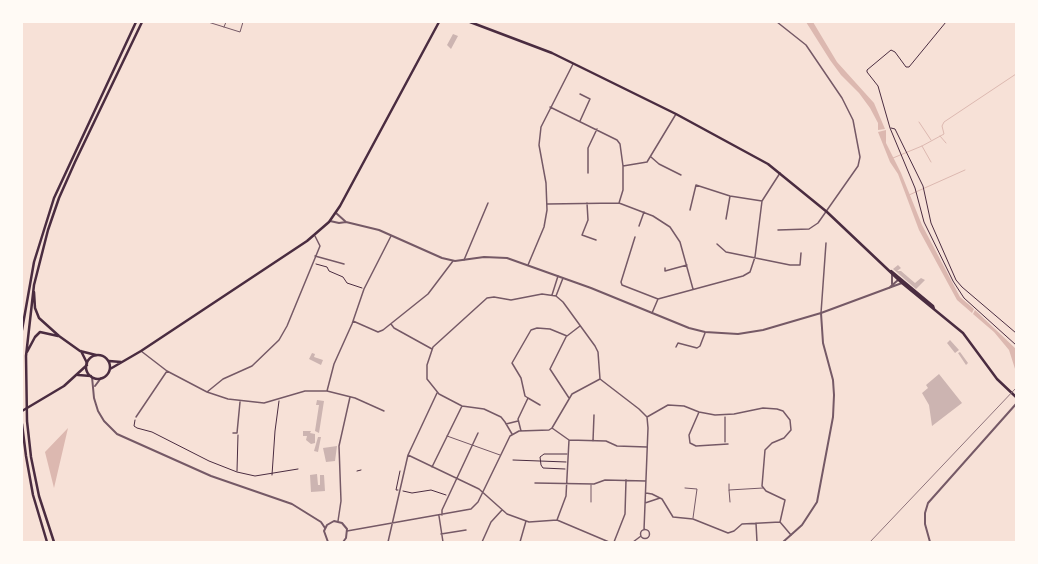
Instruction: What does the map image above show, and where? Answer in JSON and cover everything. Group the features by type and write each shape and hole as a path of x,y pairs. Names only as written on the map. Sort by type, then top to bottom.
{"main road":[{"path":"22,330 34,262 54,198 136,22"},
{"path":"54,542 39,496 31,457 27,421 26,356 34,285 48,230 59,198 142,22"},
{"path":"76,376 82,374 101,378 107,375 110,369 141,351 315,236 336,213 438,22"},
{"path":"470,22 542,48 676,114 761,159 827,212 892,272 963,333 997,379 1016,397"},
{"path":"34,285 34,308 39,318 59,336 80,351 103,356 109,361 121,362"},
{"path":"26,356 35,337 40,332 59,336"},
{"path":"80,351 92,376"},
{"path":"22,411 49,397 76,376 96,355"},
{"path":"109,361 110,369"},
{"path":"22,424 33,495 47,542"}],"street":[{"path":"208,22 240,32 243,22"},
{"path":"224,27 226,22"},
{"path":"777,22 806,45 842,98 853,120 860,157 858,166 818,223 809,229 778,230"},
{"path":"528,265 544,227 547,204 546,183 539,136 541,126 573,64"},
{"path":"580,94 590,99 580,121"},
{"path":"550,107 618,140 620,144 623,166 623,190 618,203"},
{"path":"623,166 647,162 676,114"},
{"path":"588,172 588,148 598,129"},
{"path":"651,157 659,164 681,175"},
{"path":"635,237 620,282 622,285 658,299 743,276 750,272 755,257 762,200 780,173"},
{"path":"690,210 696,185 730,196 762,200"},
{"path":"726,219 730,196"},
{"path":"464,260 488,203"},
{"path":"587,203 588,220 582,235 596,240"},
{"path":"547,204 618,203 653,216 670,227 680,242 693,289"},
{"path":"639,226 644,212"},
{"path":"336,213 346,222"},
{"path":"330,221 339,223 346,222 373,227 442,258 453,261 484,256 497,257 528,265 689,328 705,332 730,334 759,331 821,313 887,290 901,280"},
{"path":"327,391 334,364 353,321 365,288 392,235"},
{"path":"207,392 223,379 252,366 279,340 287,326 311,263 320,246 315,236"},
{"path":"783,542 809,516 817,502 833,417 834,395 823,343 821,313 826,243"},
{"path":"717,244 726,252 800,265 801,252"},
{"path":"315,256 344,264"},
{"path":"353,321 380,332 428,294 453,261"},
{"path":"665,268 665,271 687,265"},
{"path":"891,286 892,272"},
{"path":"554,295 558,276"},
{"path":"554,295 563,278"},
{"path":"887,290 901,280"},
{"path":"512,434 506,424 493,412 480,408 462,406 437,392 429,383 426,374 432,349 487,298 494,297 511,300 542,294 554,295 563,302 598,352 600,378 647,417 648,428 644,530 641,532 642,536 633,542"},
{"path":"652,313 658,299"},
{"path":"391,324 394,328 432,349"},
{"path":"569,398 550,368 567,336 580,326"},
{"path":"540,405 525,396 521,378 512,363 531,330 537,328 550,329 567,336"},
{"path":"676,347 678,343 697,348 700,346 705,332"},
{"path":"141,351 167,371 207,392 240,402 264,403 279,400 305,391 327,391 350,397 384,412"},
{"path":"136,417 167,371"},
{"path":"92,376 94,398 100,415 108,426 124,438 206,474 292,504 321,522 325,528"},
{"path":"94,390 95,384 101,378"},
{"path":"347,531 471,510 476,505 512,434 521,431 546,432 552,428 572,394 600,378"},
{"path":"388,542 408,455 437,392"},
{"path":"338,522 342,501 340,468 341,438 350,397"},
{"path":"521,431 518,420 528,398"},
{"path":"233,433 237,433 240,402"},
{"path":"930,542 925,524 925,513 928,503 1016,404"},
{"path":"647,417 668,405 684,406 709,415 725,415 777,408 787,415 791,425 791,430 784,438 772,443 764,450 763,488"},
{"path":"432,467 462,406"},
{"path":"699,412 689,436 690,443 696,446 726,444"},
{"path":"593,441 594,415"},
{"path":"506,424 518,420"},
{"path":"552,428 569,440 606,441 617,446 647,447"},
{"path":"442,515 442,510 478,433"},
{"path":"447,436 501,455"},
{"path":"557,520 565,501 569,440"},
{"path":"408,455 483,492 502,510 526,521 557,520 609,542"},
{"path":"535,483 591,484 604,480 646,481"},
{"path":"614,542 625,514 626,480"},
{"path":"591,484 591,502"},
{"path":"729,484 730,502"},
{"path":"684,488 697,489 693,519"},
{"path":"729,490 763,488 785,500 780,522"},
{"path":"646,494 652,494 660,498 673,518 693,519 731,533 740,525 780,522"},
{"path":"645,503 660,498"},
{"path":"482,542 491,522 502,510"},
{"path":"439,516 443,542"},
{"path":"520,542 526,521"},
{"path":"328,542 324,535 325,528 330,523 338,522 345,526 347,531 344,542"},
{"path":"780,522 791,535"},
{"path":"756,523 757,542"},
{"path":"441,534 466,530"},
{"path":"644,530 650,533 646,538"},
{"path":"642,536 646,538 647,542"}],"path":[{"path":"946,22 909,67 906,67 895,52 890,50 867,70 878,86 890,128 916,190 924,222 953,281 964,298 1016,345"},
{"path":"890,128 895,129 923,186 931,223 956,280 962,288 1016,333"},
{"path":"311,263 327,267 329,271 344,277 347,283 365,288"},
{"path":"272,475 279,400"},
{"path":"725,415 726,444"},
{"path":"136,417 134,426 136,428 152,432 209,461 237,472 254,476 272,475 298,469"},
{"path":"237,433 239,440 237,472"},
{"path":"567,454 544,454 540,457 543,468 567,469"},
{"path":"513,460 567,462"},
{"path":"357,471 361,470"},
{"path":"400,471 396,490 412,493 435,490 449,496"}],"shaded area":[{"path":"806,22 813,22 837,62 874,103 885,129 878,130 878,123 870,108 859,93 841,75"},
{"path":"886,130 886,143 901,173 922,225 960,297 974,309 972,313 957,300 919,230 898,174 890,162 878,132"},
{"path":"975,310 1016,349 1016,372 1009,350 994,332 973,314"},
{"path":"68,428 54,488 45,452"}],"building":[{"path":"453,34 458,36 451,49 447,45"},
{"path":"898,265 901,268 897,271 901,271 915,283 921,278 925,280 916,289 893,269"},
{"path":"950,340 959,350 955,353 947,343"},
{"path":"960,352 968,363 966,365 958,353"},
{"path":"312,353 315,354 314,357 323,360 321,365 309,359"},
{"path":"939,374 962,403 932,426 929,405 922,393 928,388 926,385"},
{"path":"317,400 324,401 319,433 315,431 319,405 316,405"},
{"path":"303,431 311,431 310,433 315,434 315,443 311,444 306,440 307,436 303,436"},
{"path":"318,437 321,437 318,452 314,451"},
{"path":"337,446 335,461 326,462 323,448"},
{"path":"317,474 318,485 320,485 320,475 324,475 325,491 311,492 310,475"}],"waterway":[{"path":"893,158 922,146 944,134 942,126 944,122 1016,74"},
{"path":"919,122 931,140"},
{"path":"940,136 946,143"},
{"path":"922,146 931,162"},
{"path":"909,195 965,170"}],"railway":[{"path":"870,542 1016,388"}]}
